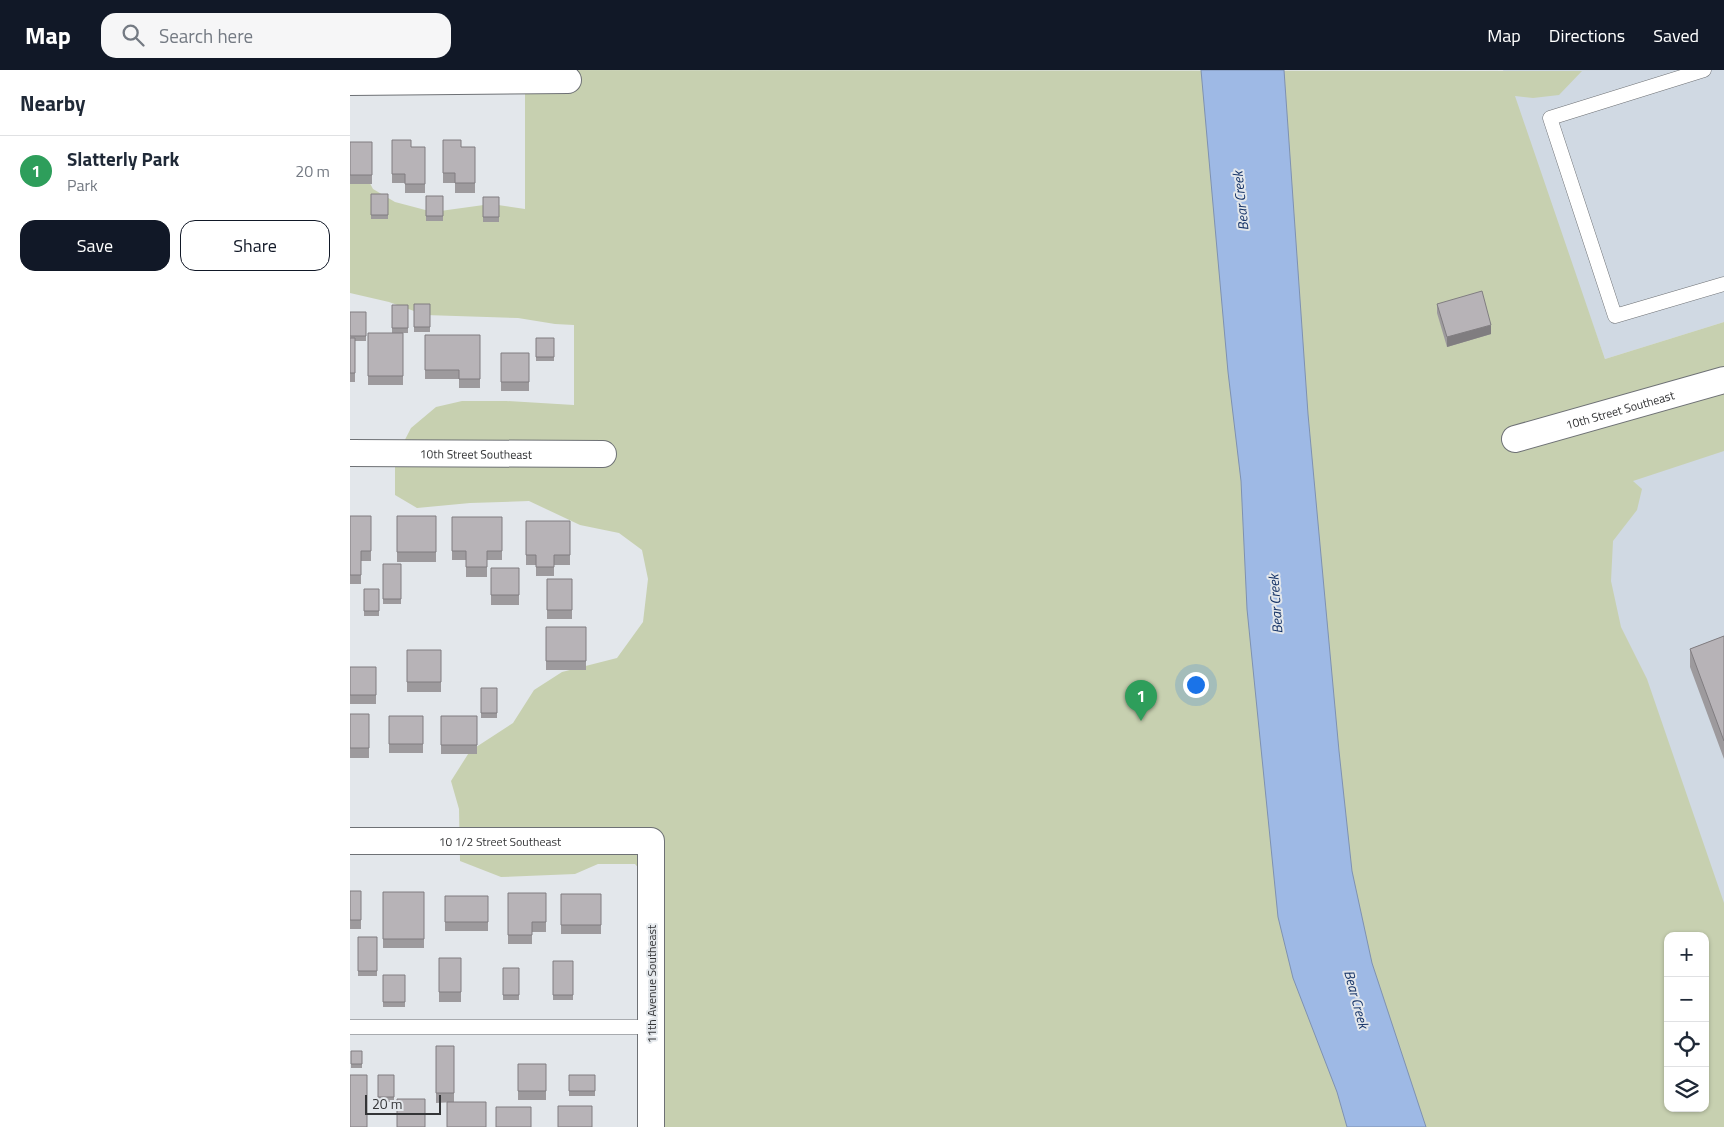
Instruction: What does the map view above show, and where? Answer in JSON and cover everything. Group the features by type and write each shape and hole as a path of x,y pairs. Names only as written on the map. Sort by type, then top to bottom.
{"street":[{"path":"350,82 568,80"},
{"name":"10th Street Southeast","path":"1515,439 1724,380"},
{"name":"10th Street Southeast","path":"350,454 603,454"},
{"name":"10 1/2 Street Southeast","path":"350,841 651,841"},
{"name":"11th Avenue Southeast","path":"651,841 651,1127"}],"lane":[{"path":"1704,70 1550,118 1615,316 1724,284"},
{"path":"350,1027 652,1028"}],"shaded area":[{"path":"1503,70 1724,70 1724,322 1605,359"},
{"path":"1724,450 1724,998 1709,949 1709,932 1704,932 1550,506"}],"green space":[{"path":"525,70 1582,71 1559,95 1533,98 1515,96 1605,359 1724,322 1724,451 1633,481 1642,489 1637,510 1613,541 1611,581 1621,627 1647,679 1724,903 1724,1127 651,1127 653,884 635,864 598,864 575,874 501,877 460,861 459,809 451,781 470,751 513,723 534,690 562,672 617,658 643,622 648,579 642,550 619,533 580,525 529,501 470,503 417,508 395,495 395,459 411,428 436,407 462,401 506,401 574,405 574,325 518,318 425,315 389,302 350,293 350,145 373,189 395,202 433,212 491,204 525,209"}],"water":[{"name":"Bear Creek","path":"1201,70 1284,70 1308,414 1352,871 1372,963 1426,1127 1347,1127 1337,1092 1293,978 1278,917 1247,609 1241,481 1228,372"}],"building":[{"path":"392,140 411,140 411,147 425,147 425,184 405,184 405,174 392,174"},
{"path":"443,140 461,140 461,147 475,147 475,183 455,183 455,173 443,173"},
{"path":"350,142 372,142 372,175 350,175"},
{"path":"371,194 388,194 388,215 371,215"},
{"path":"426,196 443,196 443,216 426,216"},
{"path":"483,197 499,197 499,217 483,217"},
{"path":"1482,291 1491,325 1447,337 1437,304"},
{"path":"414,304 430,304 430,327 414,327"},
{"path":"392,305 408,305 408,328 392,328"},
{"path":"350,312 366,312 366,336 350,336"},
{"path":"368,333 403,333 403,376 368,376"},
{"path":"425,335 480,335 480,379 459,379 459,370 425,370"},
{"path":"350,338 355,338 355,373 350,373"},
{"path":"536,338 554,338 554,357 536,357"},
{"path":"501,353 529,353 529,382 501,382"},
{"path":"350,516 371,516 371,551 361,551 361,575 350,575"},
{"path":"397,516 436,516 436,552 397,552"},
{"path":"452,517 502,517 502,551 487,551 487,567 466,567 466,551 452,551"},
{"path":"526,521 570,521 570,555 554,555 554,567 536,567 536,555 526,555"},
{"path":"383,564 401,564 401,599 383,599"},
{"path":"491,568 519,568 519,595 491,595"},
{"path":"547,579 572,579 572,610 547,610"},
{"path":"364,589 379,589 379,611 364,611"},
{"path":"546,627 586,627 586,661 546,661"},
{"path":"1724,636 1724,741 1690,649"},
{"path":"407,650 441,650 441,682 407,682"},
{"path":"350,667 376,667 376,695 350,695"},
{"path":"481,688 497,688 497,713 481,713"},
{"path":"350,714 369,714 369,748 350,748"},
{"path":"389,716 423,716 423,744 389,744"},
{"path":"441,716 477,716 477,745 441,745"},
{"path":"350,891 361,891 361,920 350,920"},
{"path":"383,892 424,892 424,939 383,939"},
{"path":"508,893 546,893 546,922 532,922 532,935 508,935"},
{"path":"561,894 601,894 601,925 561,925"},
{"path":"445,896 488,896 488,922 445,922"},
{"path":"358,937 377,937 377,971 358,971"},
{"path":"439,958 461,958 461,992 439,992"},
{"path":"553,961 573,961 573,995 553,995"},
{"path":"503,968 519,968 519,995 503,995"},
{"path":"383,975 405,975 405,1002 383,1002"},
{"path":"436,1046 454,1046 454,1093 436,1093"},
{"path":"351,1051 362,1051 362,1064 351,1064"},
{"path":"518,1064 546,1064 546,1091 518,1091"},
{"path":"350,1075 367,1075 367,1127 350,1127"},
{"path":"378,1075 394,1075 394,1097 378,1097"},
{"path":"569,1075 595,1075 595,1091 569,1091"},
{"path":"397,1099 425,1099 425,1127 397,1127"},
{"path":"447,1102 486,1102 486,1127 447,1127"},
{"path":"558,1106 592,1106 592,1127 558,1127"},
{"path":"496,1107 531,1107 531,1127 496,1127"}],"place":[{"name":"Slatterly Park","path":"1141,721"}]}
